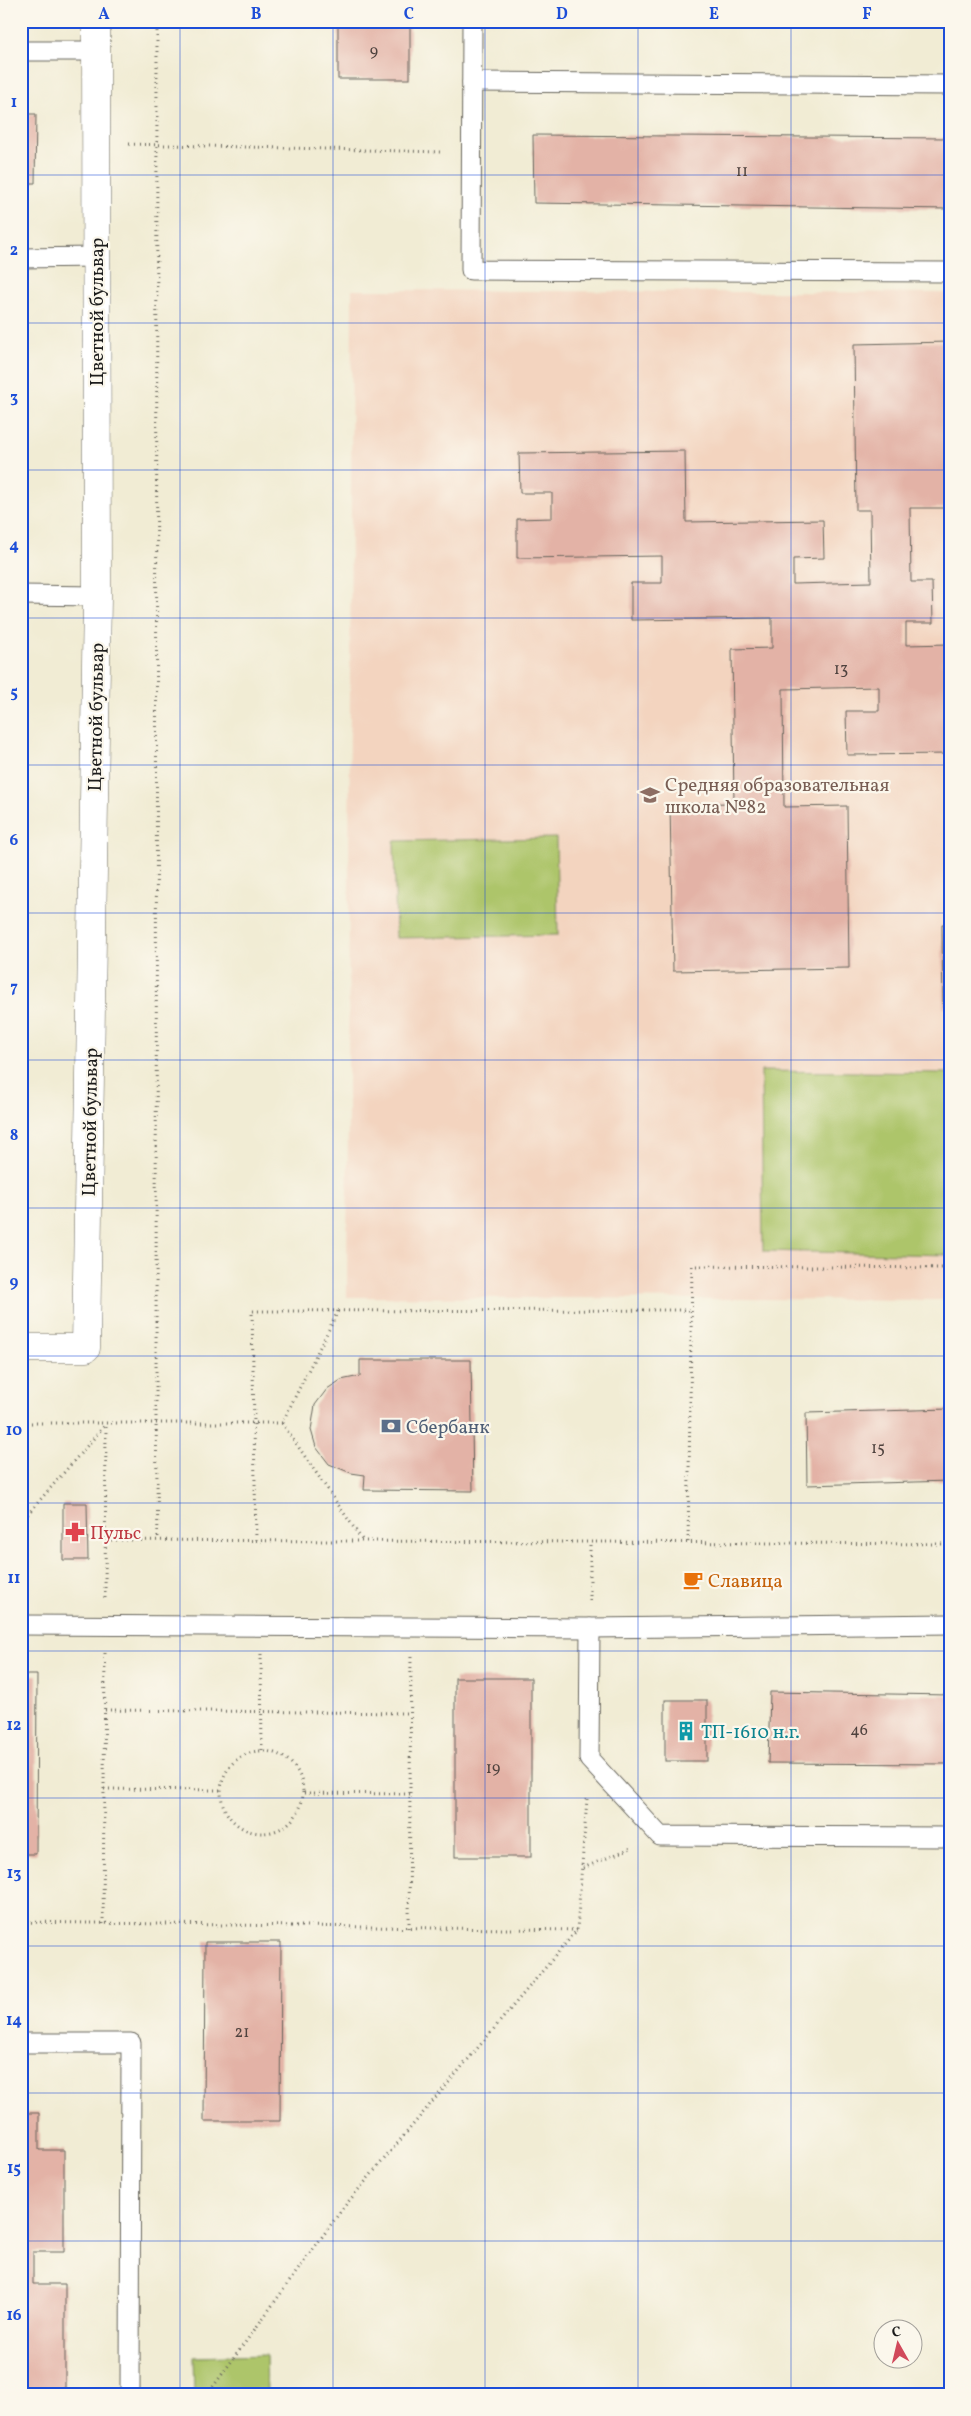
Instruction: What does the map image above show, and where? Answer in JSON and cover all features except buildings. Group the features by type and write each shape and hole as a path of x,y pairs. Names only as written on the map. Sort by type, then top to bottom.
{"street":[{"name":"Цветной бульвар","path":"21,1348 86,1348 96,596 96,21"}],"lane":[{"path":"472,21 471,270 950,272"},
{"path":"21,51 96,51"},
{"path":"472,82 950,85"},
{"path":"21,258 96,257"},
{"path":"21,595 96,596"},
{"path":"21,1625 590,1628 950,1624"},
{"path":"590,1628 589,1758 660,1836 950,1837"},
{"path":"21,2043 131,2043 130,2395"}],"path":[{"path":"157,21 156,1422 158,1540"},
{"path":"96,144 472,152"},
{"path":"688,1542 692,1266 950,1268"},
{"path":"256,1540 252,1311 690,1310"},
{"path":"282,1422 338,1311"},
{"path":"21,1423 282,1422"},
{"path":"282,1422 363,1541"},
{"path":"21,1522 106,1423"},
{"path":"104,1924 106,1423"},
{"path":"106,1540 950,1544"},
{"path":"590,1542 590,1628"},
{"path":"261,1626 262,1751"},
{"path":"409,1928 411,1627"},
{"path":"105,1710 410,1713"},
{"path":"262,1751 270,1751 284,1757 294,1766 301,1779 304,1793 301,1807 293,1819 282,1828 269,1833 254,1832 241,1827 230,1818 223,1805 220,1790 223,1777 231,1765 242,1756 262,1751"},
{"path":"207,2395 343,2208 577,1930 583,1868 589,1758"},
{"path":"104,1789 220,1790"},
{"path":"304,1793 410,1794"},
{"path":"583,1868 660,1836"},
{"path":"21,1922 577,1930"}],"shaded area":[{"name":"Средняя образовательная школа №82","path":"352,290 950,293 950,1300 347,1297"}],"green space":[{"path":"556,838 558,935 396,938 394,841"},
{"path":"761,1071 950,1073 950,1255 763,1251"},
{"path":"266,2355 267,2395 194,2395 193,2357"}],"place":[{"name":"Средняя образовательная школа №82","path":"650,795"},
{"name":"Сбербанк","path":"391,1426"},
{"name":"Пульс","path":"75,1532"},
{"name":"Славица","path":"693,1580"},
{"name":"ТП-1610 н.г.","path":"686,1731"}]}
